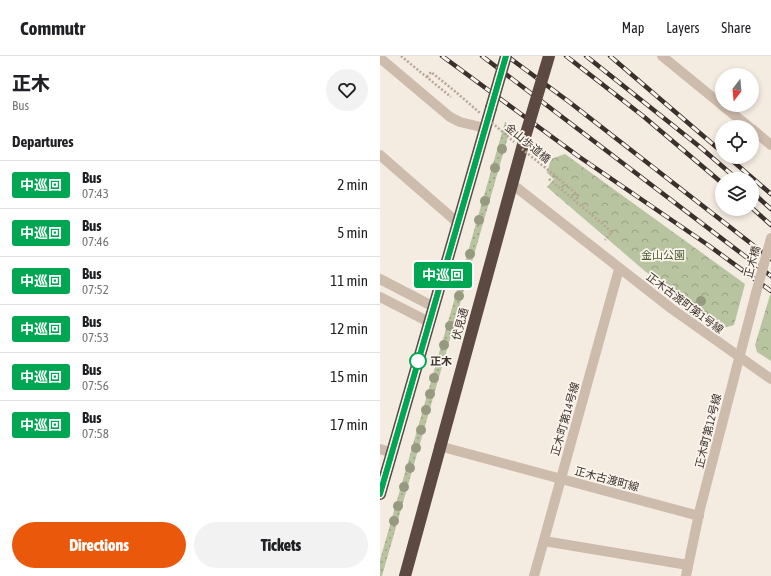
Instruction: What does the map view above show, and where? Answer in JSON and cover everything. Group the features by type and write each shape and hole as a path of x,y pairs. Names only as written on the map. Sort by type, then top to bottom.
{"highway":[{"path":"380,494 458,223 486,117 506,56"},
{"name":"伏見通","path":"405,576 525,137 549,56"}],"street":[{"path":"662,56 673,60 715,99"},
{"path":"380,58 450,117 460,122 486,117"},
{"path":"731,112 740,120"},
{"path":"759,135 771,145"},
{"path":"380,155 458,223"},
{"name":"正木古渡町第1号線","path":"512,184 619,269 771,379"},
{"name":"正木橋","path":"756,292 771,238"},
{"name":"正木町第14号線","path":"534,576 619,269"},
{"path":"380,279 434,307"},
{"name":"正木町第12号線","path":"686,576 698,516 756,292"},
{"path":"380,297 429,322"},
{"name":"正木古渡町線","path":"440,446 560,480 698,516"},
{"path":"380,449 392,453"},
{"path":"544,541 688,565"}],"path":[{"path":"401,56 451,97"},
{"name":"金山歩道橋","path":"427,77 431,72 486,117 579,196 574,201"},
{"path":"549,179 612,232 605,240"}],"green space":[{"path":"505,122 511,126 382,576 380,576 380,560"},
{"name":"金山公園","path":"565,154 745,284 734,325 724,328 646,272 547,187 554,179 547,173 551,159"},
{"path":"770,295 771,361 757,352 755,345"}],"railway":[{"path":"442,56 578,156 708,245 771,291"},
{"path":"482,56 771,276"},
{"path":"507,56 568,101 771,259"},
{"path":"566,56 643,116 715,177"},
{"path":"586,56 729,172"},
{"path":"610,56 715,146"},
{"path":"736,164 771,194"},
{"path":"759,198 771,209"},
{"path":"759,214 771,225"}],"bus line":[{"name":"中巡回","path":"380,494 506,56"}],"place":[{"name":"正木","path":"418,361"}]}
